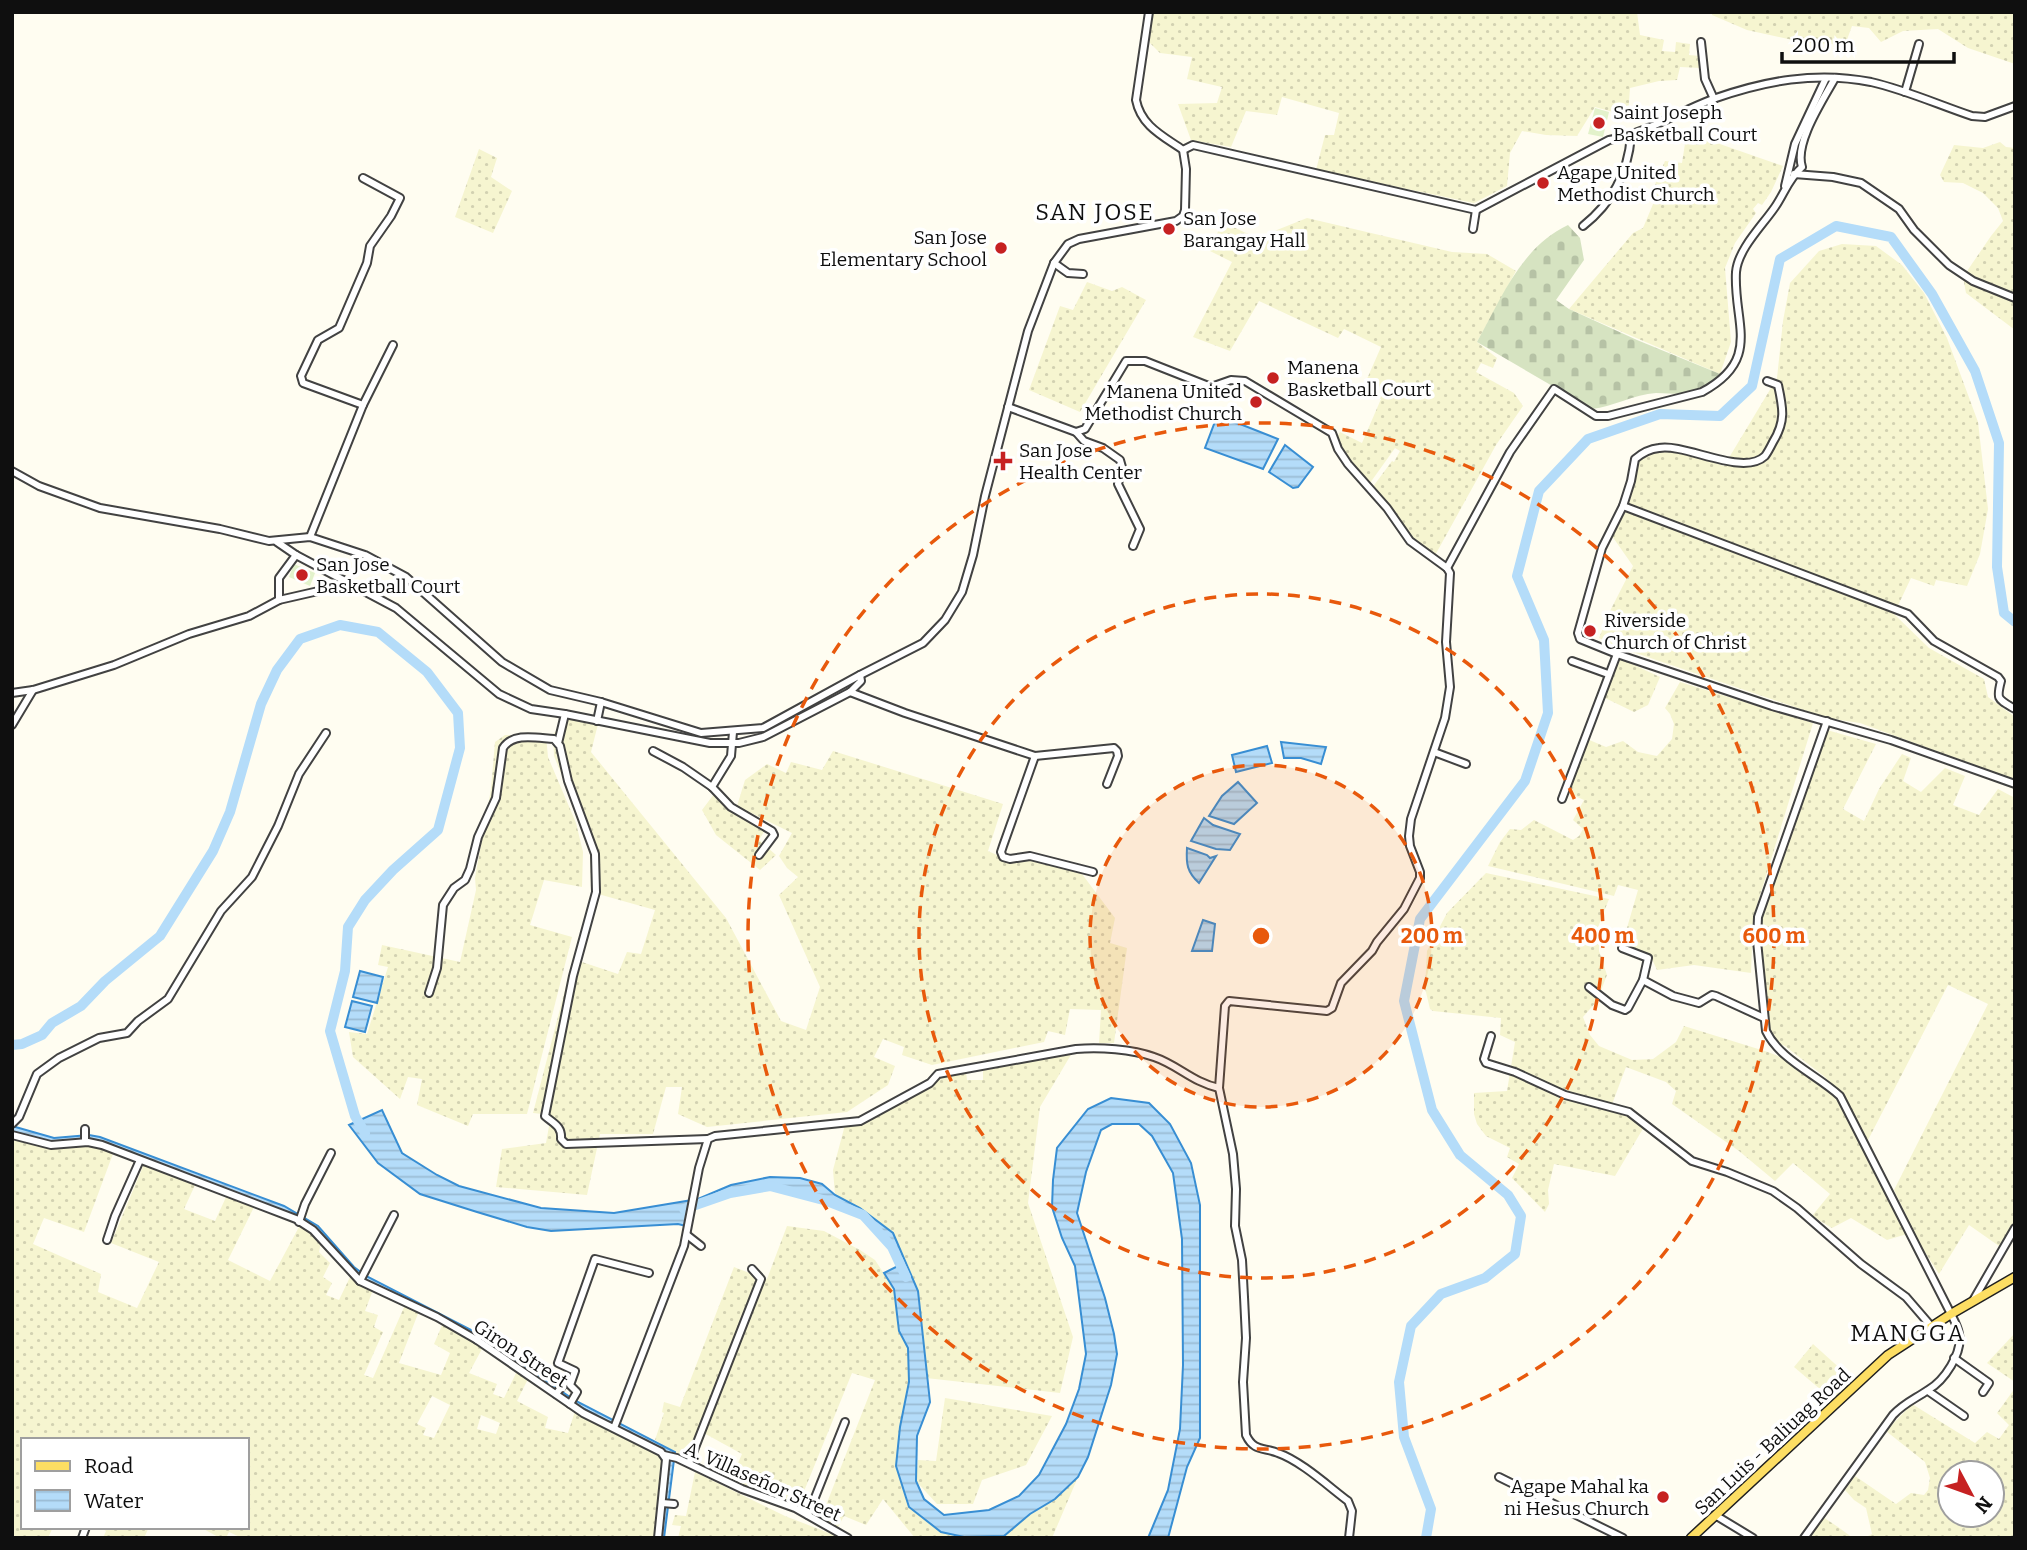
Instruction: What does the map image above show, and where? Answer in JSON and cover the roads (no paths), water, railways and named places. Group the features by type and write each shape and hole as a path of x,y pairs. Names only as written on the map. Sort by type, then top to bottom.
{"main road":[{"name":"San Luis - Baliuag Road","path":"1691,1538 1888,1355 1931,1326 2015,1277"}],"street":[{"path":"278,542 310,537 365,555 406,577 502,662 550,690 601,702 701,733 763,728 923,643 945,620 962,592 1028,331 1055,263 1068,244 1079,239 1176,222 1183,216 1186,169 1183,150 1148,125 1139,114 1136,100 1149,12"},
{"path":"1701,42 1704,79 1714,99"},
{"path":"1905,92 1919,44"},
{"path":"1183,150 1193,145 1476,210 1609,140 1631,136 1714,99 1763,83 1789,78 1835,78 1871,82 1972,116 1985,117 2015,106"},
{"path":"1783,194 1795,144 1826,78"},
{"path":"1447,568 1510,452 1554,389 1596,415 1608,416 1702,392 1713,386 1732,366 1742,342 1736,270 1751,240 1794,174 1802,167 1799,159 1803,142 1835,78"},
{"path":"1583,226 1607,204 1618,187 1630,153 1631,136"},
{"path":"1794,174 1833,177 1861,183 1899,209 1914,230 1949,265 1973,281 2015,299"},
{"path":"363,178 400,198 391,216 369,246 367,263 339,328 318,340 301,376 303,383 363,405"},
{"path":"1473,229 1476,210"},
{"path":"1055,263 1068,273 1083,274"},
{"path":"310,537 363,405 393,345"},
{"path":"1076,432 1085,429 1126,361 1145,361 1211,387 1231,380 1245,381 1332,433 1348,464 1387,509 1398,527 1410,541 1447,568 1451,577 1446,642 1450,687 1445,718 1412,819 1410,846 1420,878 1405,909 1342,983 1332,1008 1327,1011 1229,1001 1225,1006 1219,1088 1233,1154 1235,1226 1242,1260 1246,1338 1243,1382 1245,1426 1249,1443 1260,1451 1277,1452 1348,1501 1352,1511 1349,1538"},
{"path":"1767,381 1778,384 1783,404 1780,431 1765,456 1742,463 1661,447 1644,452 1635,459 1623,506 1602,548 1578,633 1583,641 1617,654 1772,706 1891,740 2015,784"},
{"path":"1008,407 1076,432 1084,441 1102,448 1122,463 1118,484 1140,529 1133,546"},
{"path":"12,471 39,486 100,508 278,542 296,555 396,608 499,694 531,709 565,713 710,743 733,743 763,737 850,692 862,681 860,675"},
{"path":"1623,506 1914,617 1934,641 1998,677 2001,681 1998,696 2015,709"},
{"path":"279,600 279,578 296,555"},
{"path":"12,693 33,690 114,665 214,625 248,617 279,600 350,584"},
{"path":"1562,799 1617,654"},
{"path":"1572,661 1608,674"},
{"path":"12,725 33,690"},
{"path":"850,692 1035,756 1114,748 1118,756 1107,784"},
{"path":"597,721 601,702"},
{"path":"565,713 558,743 568,781 595,855 596,892 573,976 545,1116 561,1129 561,1139 566,1144 708,1139 715,1136 860,1121 930,1083 938,1074 1098,1047 1154,1057 1202,1084 1219,1088"},
{"path":"1804,1538 1893,1415 1903,1405 1940,1381 1954,1358 1959,1334 1840,1096 1824,1081 1777,1049 1766,1031 1757,941 1758,917 1827,721"},
{"path":"712,787 728,762 733,732"},
{"path":"12,1124 19,1117 37,1074 59,1058 99,1038 127,1033 138,1021 168,999 220,911 252,877 278,826 299,774 326,733"},
{"path":"429,993 436,968 443,905 454,888 465,880 470,869 478,837 496,798 503,748 507,742 517,737 554,739 558,743"},
{"path":"653,751 683,767 712,787 732,807 774,833 759,855"},
{"path":"1434,752 1466,764"},
{"path":"1035,756 1001,852 1003,857 1010,859 1030,856 1093,872"},
{"path":"1588,987 1612,1005 1625,1010 1628,1008 1643,980 1649,959 1622,948"},
{"path":"1643,980 1673,996 1699,1003 1712,995 1764,1017"},
{"path":"1491,1036 1484,1059 1486,1063 1515,1072 1565,1095 1629,1112 1692,1161 1727,1172 1773,1192 1797,1208 1861,1264 1906,1297 1931,1326"},
{"name":"Giron Street","path":"12,1135 51,1145 82,1137 130,1152 141,1160 301,1219 321,1234 362,1278 465,1328 477,1339 538,1377 557,1394 670,1456"},
{"path":"105,1144 108,1136"},
{"path":"615,1425 688,1231 699,1168 708,1139"},
{"path":"301,1219 305,1204 331,1153"},
{"path":"107,1240 141,1160"},
{"path":"362,1278 394,1215"},
{"path":"1973,1301 2015,1228"},
{"path":"688,1231 701,1246"},
{"path":"572,1402 576,1392 570,1385 575,1371 558,1363 596,1259 649,1273"},
{"path":"688,1463 761,1279 752,1269"},
{"path":"477,1339 483,1330"},
{"path":"1954,1358 1989,1382 1983,1392"},
{"path":"557,1394 564,1384"},
{"path":"1928,1391 1964,1416"},
{"path":"808,1515 845,1422"},
{"path":"658,1538 667,1503 666,1459 670,1456"},
{"name":"A. Villaseñor Street","path":"670,1456 742,1489 795,1508 848,1538"},
{"path":"1499,1477 1623,1538"},
{"path":"1715,1515 1753,1538"}],"water":[{"path":"1216,419 1240,424 1278,439 1263,469 1205,448"},
{"path":"1285,445 1313,467 1298,487 1293,488 1269,472"},
{"path":"1281,742 1326,747 1321,764 1301,758 1284,758"},
{"path":"1267,746 1272,763 1236,772 1232,755"},
{"path":"1238,782 1257,803 1234,824 1209,816 1222,796"},
{"path":"1204,818 1213,825 1240,834 1230,850 1216,849 1191,841"},
{"path":"1187,848 1210,858 1216,856 1199,883 1188,867"},
{"path":"1203,920 1215,924 1212,951 1192,951"},
{"path":"360,971 383,977 377,1003 353,997"},
{"path":"352,1001 372,1006 365,1032 345,1027"},
{"path":"1111,1098 1149,1103 1170,1124 1191,1163 1200,1205 1200,1438 1187,1467 1168,1538 1148,1538 1168,1490 1180,1429 1183,1365 1182,1239 1173,1173 1152,1136 1139,1124 1112,1124 1101,1130 1086,1172 1077,1213 1105,1298 1117,1354 1111,1385 1088,1457 1078,1477 1055,1499 1030,1514 1004,1536 964,1537 941,1532 909,1507 896,1466 909,1382 908,1348 899,1331 894,1289 884,1273 900,1265 882,1235 860,1216 832,1204 768,1186 738,1191 689,1208 686,1226 678,1224 551,1231 527,1227 420,1194 378,1163 349,1125 382,1110 402,1153 437,1175 459,1186 541,1208 614,1213 698,1199 731,1185 770,1177 800,1178 822,1184 835,1195 860,1208 893,1233 918,1291 930,1402 917,1436 916,1481 924,1499 944,1515 989,1510 1019,1496 1039,1475 1066,1424 1079,1389 1086,1354 1075,1266 1052,1207 1057,1148 1088,1109"},
{"path":"12,1126 54,1138 89,1135 100,1137 284,1206 318,1226 354,1267 366,1276 483,1336 574,1400 675,1452 664,1538 661,1538 668,1454 575,1404 483,1341 363,1280 316,1230 103,1143 87,1139 51,1143 12,1132"}],"waterway":[{"path":"1426,1538 1431,1509 1404,1437 1399,1382 1411,1326 1441,1294 1485,1278 1515,1254 1521,1216 1508,1195 1460,1155 1432,1110 1404,1001 1420,919 1525,781 1548,713 1544,640 1517,576 1539,491 1588,439 1660,414 1720,416 1752,386 1780,259 1836,226 1891,237 1932,294 1975,371 1999,443 1997,567 2004,613 2015,622"},
{"path":"12,1045 22,1044 42,1035 52,1023 81,1006 105,981 160,936 213,851 230,812 261,704 277,670 300,639 340,625 378,632 427,672 458,713 460,748 438,830 393,870 365,900 348,927 345,971 330,1031 355,1116 365,1133"},
{"path":"684,1209 730,1193 770,1186 827,1201 863,1215 892,1247 906,1277"}],"place":[{"name":"Saint Joseph Basketball Court","path":"1599,123"},
{"name":"Agape United Methodist Church","path":"1543,183"},
{"name":"San Jose Barangay Hall","path":"1169,229"},
{"name":"San Jose Elementary School","path":"1001,248"},
{"name":"Manena Basketball Court","path":"1273,378"},
{"name":"Manena United Methodist Church","path":"1256,402"},
{"name":"San Jose Health Center","path":"1003,461"},
{"name":"San Jose Basketball Court","path":"302,575"},
{"name":"Riverside Church of Christ","path":"1590,631"},
{"name":"Agape Mahal ka ni Hesus Church","path":"1663,1497"}],"district":[{"name":"SAN JOSE","path":"1095,212"},
{"name":"MANGGA","path":"1908,1333"}]}
